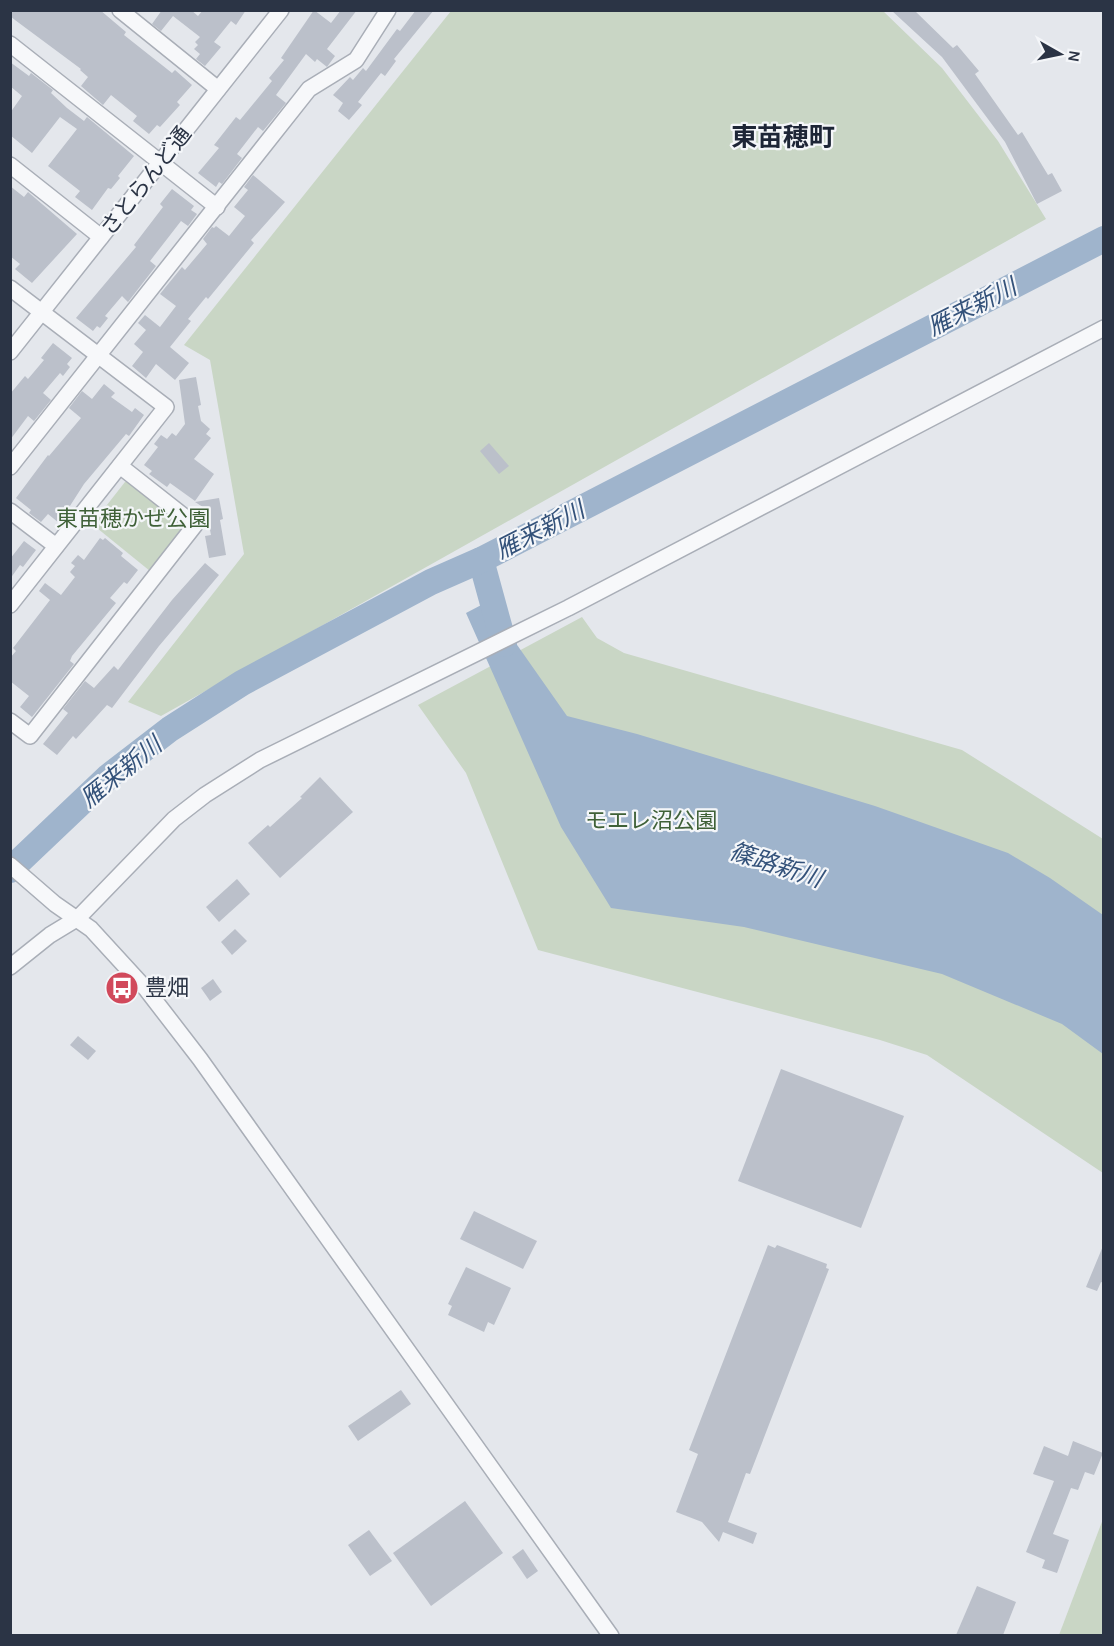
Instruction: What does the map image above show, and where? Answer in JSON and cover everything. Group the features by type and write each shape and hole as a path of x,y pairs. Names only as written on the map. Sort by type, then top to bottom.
{"street":[{"path":"120,10 219,89"},
{"name":"さとらんど通","path":"10,352 281,10"},
{"path":"10,467 309,89 356,60 387,10"},
{"path":"10,44 217,207"},
{"path":"10,165 101,237"},
{"path":"10,288 166,407 10,605"},
{"path":"10,967 50,935 78,918 174,819 205,795 260,760 559,612 1104,328"},
{"path":"10,720 30,736 195,525 120,466"},
{"path":"10,511 56,546"},
{"path":"10,865 55,904 92,929 146,989 200,1059 611,1635"}],"green space":[{"path":"451,11 883,11 942,68 998,141 1046,219 161,716 128,702 244,554 210,360 184,345"},
{"name":"東苗穂かぜ公園","path":"125,482 133,482 180,520 182,531 150,571 92,524"},
{"name":"モエレ沼公園","path":"582,617 597,638 624,653 962,750 1103,839 1103,1173 927,1055 880,1040 538,950 466,773 418,705"},
{"path":"1103,1519 1103,1635 1059,1635"}],"water":[{"path":"487,602 567,716 637,734 875,806 1008,853 1050,878 1103,915 1103,1054 1062,1024 942,974 744,927 611,908 561,827 466,613"}],"building":[{"path":"10,10 100,10 126,32 124,35 172,73 175,70 192,85 177,102 180,105 160,127 157,125 149,134 133,121 137,116 111,95 103,105 81,86 88,77 81,69 10,16"},
{"path":"162,10 191,10 198,16 203,10 246,10 236,25 231,21 214,42 221,47 205,66 196,59 200,54 194,49 198,45 195,42 200,37 173,16 161,31 152,24"},
{"path":"314,10 331,23 341,10 357,10 327,49 335,56 327,67 317,59 315,62 306,54 276,95 286,103 263,131 258,127 237,154 242,158 222,184 219,182 216,187 198,173 219,148 214,145 236,117 240,120 272,81 269,78 284,60 281,58"},
{"path":"416,10 434,10 394,59 396,61 385,76 381,73 358,102 362,105 349,120 338,111 343,103 333,95 350,77 353,80 363,68 366,71 397,29 400,31"},
{"path":"891,10 914,10 953,48 957,45 979,71 975,74 1018,135 1022,132 1048,175 1052,173 1062,191 1037,204 1005,142 942,57"},
{"path":"10,62 29,76 31,73 53,90 51,93 67,108 84,121 87,117 134,156 118,176 120,178 111,189 108,188 92,210 75,197 80,191 48,166 77,129 60,117 32,153 10,135 10,113 22,96 10,86"},
{"path":"253,175 285,202 251,240 254,243 208,299 206,297 188,319 191,321 170,347 189,363 175,380 156,364 146,378 132,366 143,352 134,344 146,330 138,323 145,315 160,327 176,306 160,294 182,267 185,270 207,244 203,239 212,227 216,226 229,236 245,216 234,207 248,190 244,187"},
{"path":"10,186 24,197 28,192 77,234 32,283 15,269 20,264 10,256"},
{"path":"172,189 194,206 191,210 197,214 188,226 181,221 150,261 156,266 128,302 122,296 105,316 108,318 100,328 97,326 93,331 76,318 136,247 134,245 163,207 160,204"},
{"path":"53,343 72,358 67,364 70,367 63,376 60,373 43,393 51,400 34,421 28,416 10,440 10,394 25,376 28,379 44,360 41,358"},
{"path":"196,377 201,405 198,406 201,421 210,429 206,434 211,438 194,459 214,474 195,501 170,483 167,487 149,474 152,471 144,465 158,447 154,444 161,435 167,439 172,433 176,436 185,424 179,380"},
{"path":"104,384 115,393 111,397 132,412 135,408 144,415 129,436 126,434 84,484 59,523 48,514 41,522 29,513 31,510 16,498 48,455 81,418 69,408 82,391 92,399"},
{"path":"489,443 509,466 499,474 480,451"},
{"path":"219,498 226,555 209,558 205,536 211,535 206,509 195,502"},
{"path":"100,538 103,540 105,538 123,553 121,556 138,570 127,584 124,582 110,598 116,603 72,656 70,661 74,664 32,717 20,707 29,696 10,681 10,658 16,651 13,648 50,600 39,591 45,583 61,595 75,577 70,572 75,566 71,563 78,555 84,560"},
{"path":"24,541 36,550 23,567 20,565 10,579 10,559"},
{"path":"205,563 219,575 159,646 112,708 107,705 76,739 73,736 57,755 43,744 68,713 63,709 85,681 94,688 114,666 118,670 172,600"},
{"path":"320,777 353,812 280,878 248,843 302,798 300,797"},
{"path":"237,879 250,894 219,922 206,907"},
{"path":"235,929 247,941 232,955 221,942"},
{"path":"213,979 222,992 210,1001 201,988"},
{"path":"78,1036 96,1051 88,1060 70,1045"},
{"path":"781,1069 904,1116 861,1228 738,1181"},
{"path":"474,1211 537,1241 523,1269 460,1239"},
{"path":"768,1245 775,1248 777,1245 827,1264 826,1268 829,1269 750,1474 746,1473 728,1522 757,1533 753,1544 723,1532 719,1542 702,1522 676,1512 698,1454 689,1450"},
{"path":"1103,1246 1104,1283 1101,1282 1097,1291 1086,1287"},
{"path":"466,1267 511,1288 494,1325 488,1322 484,1332 448,1315 452,1306 448,1304"},
{"path":"401,1390 411,1404 358,1441 348,1426"},
{"path":"1073,1441 1103,1453 1094,1475 1085,1472 1078,1490 1071,1488 1053,1534 1069,1540 1057,1573 1042,1568 1045,1560 1026,1552 1054,1481 1033,1474 1044,1446 1068,1456"},
{"path":"465,1501 503,1553 431,1606 393,1553"},
{"path":"369,1530 392,1561 370,1576 348,1545"},
{"path":"523,1549 538,1571 527,1579 512,1557"},
{"path":"977,1586 1016,1602 1003,1635 956,1635"}],"waterway":[{"name":"雁来新川","path":"10,870 109,776 170,729 242,683 431,582 481,560 1104,239"},
{"name":"篠路新川","path":"481,560 504,644"}],"place":[{"name":"豊畑","path":"122,988"}],"district":[{"name":"東苗穂町","path":"783,137"}]}
